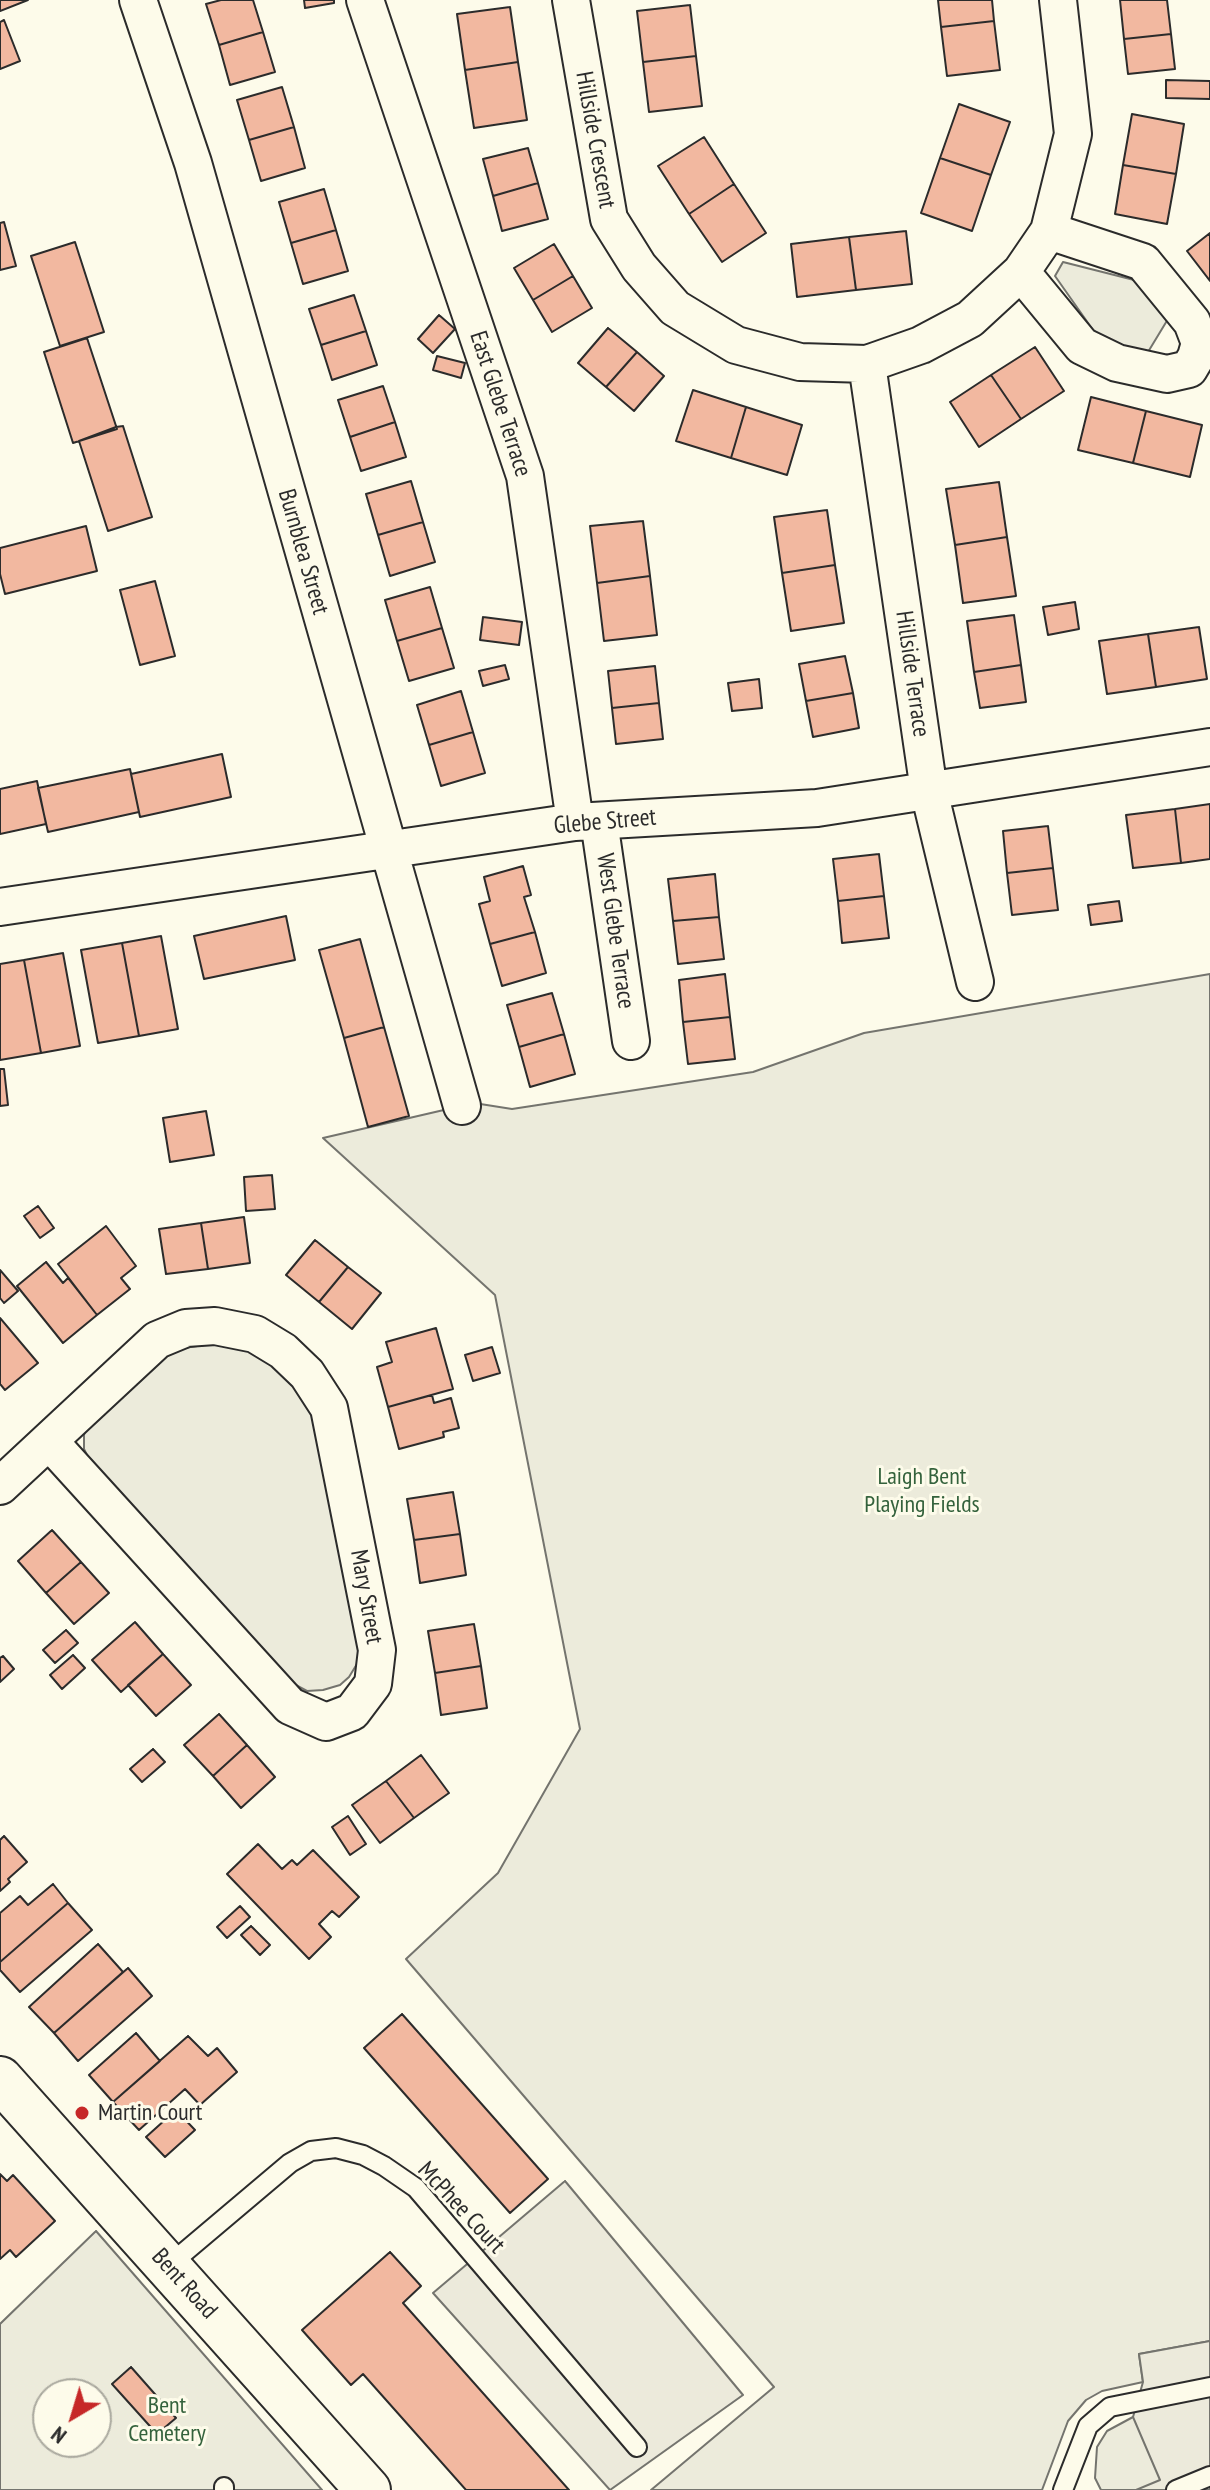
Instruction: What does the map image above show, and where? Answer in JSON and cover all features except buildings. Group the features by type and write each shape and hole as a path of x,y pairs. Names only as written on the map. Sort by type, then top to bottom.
{"street":[{"name":"Burnblea Street","path":"138,0 193,163 462,1106"},
{"name":"East Glebe Terrace","path":"365,0 525,476 587,822"},
{"name":"Hillside Crescent","path":"571,0 609,219 639,267 675,308 736,345 800,362 867,364 921,345 970,319 1021,272 1049,231 1073,134 1058,0"},
{"path":"1021,272 1082,346 1117,363 1167,374 1189,369 1200,343 1192,322 1143,262 1049,231"},
{"name":"Hillside Terrace","path":"867,364 929,791 975,982"},
{"name":"Glebe Street","path":"0,907 587,822 817,808 1210,747"},
{"name":"West Glebe Terrace","path":"587,822 631,1041"},
{"name":"Mary Street","path":"0,1486 157,1340 186,1328 215,1326 255,1334 283,1351 307,1374 329,1408 377,1650 373,1684 352,1712 326,1722 290,1706 49,1441"},
{"name":"Bent Road","path":"0,2079 368,2490"}],"lane":[{"name":"McPhee Court","path":"168,2266 290,2163 311,2151 336,2148 363,2155 416,2188 637,2447"},
{"path":"1063,2490 1088,2426 1110,2407 1210,2387"},
{"path":"1176,2490 1210,2476"}],"green space":[{"path":"1063,262 1138,281 1168,319 1148,352 1112,343 1093,330 1055,276"},
{"name":"Laigh Bent Playing Fields","path":"1210,974 1210,2341 1139,2354 1143,2382 1102,2391 1086,2400 1068,2421 1042,2490 651,2490 774,2387 406,1959 498,1873 580,1729 495,1295 323,1138 474,1103 512,1109 753,1072 864,1033"},
{"path":"211,1344 237,1347 281,1367 309,1407 319,1434 363,1634 360,1659 340,1685 307,1691 292,1683 90,1461 84,1449 88,1421 158,1360 184,1348"},
{"name":"Bent Cemetery","path":"96,2231 322,2490 0,2490 0,2324"},
{"path":"1210,2404 1161,2482 1139,2490 1101,2490 1095,2478 1097,2447 1107,2431 1133,2417"}],"shaded area":[{"path":"565,2181 743,2395 610,2490 433,2293"},
{"path":"1210,2341 1210,2490 1136,2490 1160,2480 1133,2417 1143,2382 1139,2354"}],"place":[{"name":"Martin Court","path":"82,2113"}]}
